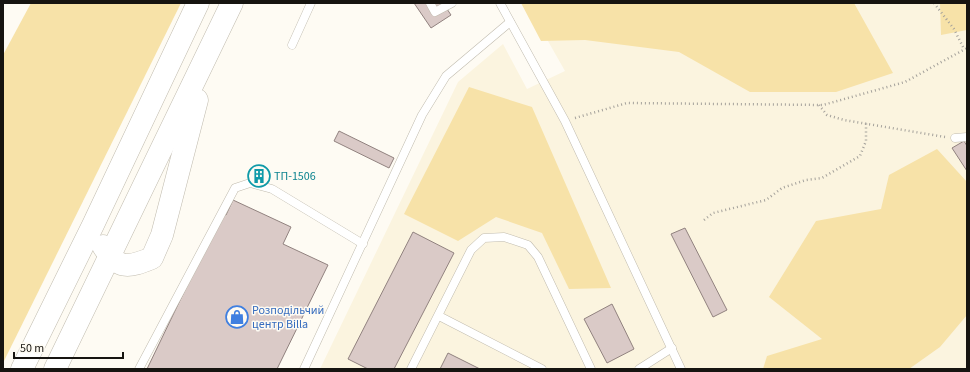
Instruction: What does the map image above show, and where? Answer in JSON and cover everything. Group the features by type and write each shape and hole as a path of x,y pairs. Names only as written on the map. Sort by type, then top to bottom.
{"highway":[{"path":"22,369 93,225 198,3"},
{"path":"55,369 207,59 232,3"},
{"path":"93,225 100,243 110,258 117,264 135,265 152,258 166,221 207,59"}],"lane":[{"path":"292,45 311,3"},
{"path":"430,3 436,12 452,3"},
{"path":"500,3 565,122 681,369"},
{"path":"304,369 422,115 446,76 510,22"},
{"path":"955,138 967,137"},
{"path":"139,369 235,188 250,183 272,189 363,244"},
{"path":"411,369 471,250 484,238 504,237 528,244 538,257 591,369"},
{"path":"439,316 542,369"},
{"path":"639,369 672,348"}],"path":[{"path":"565,122 627,103 819,104 905,82 966,48 934,3"},
{"path":"819,104 826,115 866,124 955,138"},
{"path":"704,220 713,213 766,200 782,188 806,180 822,178 860,156 866,141 866,124"}],"shaded area":[{"path":"31,3 181,3 3,363 3,55"},
{"path":"521,3 854,3 893,73 836,92 750,92 679,52 585,40 541,41"},
{"path":"546,3 967,3 967,369 320,369 458,82 503,44 527,89 565,71 536,20"},
{"path":"940,3 967,3 967,30 941,35"},
{"path":"469,87 532,107 611,288 569,289 542,233 496,217 458,241 404,214"},
{"path":"937,149 967,182 967,315 940,347 909,369 763,369 767,356 822,339 769,297 816,221 881,209 889,175"}],"building":[{"path":"414,3 443,3 451,15 431,28"},
{"path":"339,131 394,158 389,168 334,141"},
{"path":"964,141 967,146 967,171 952,148"},
{"name":"ТП-1506","path":"255,169 267,175 264,183 251,177"},
{"name":"Розподільчий центр Billa","path":"233,200 291,227 283,244 328,265 277,369 147,369 222,213 226,215"},
{"path":"685,228 727,310 713,317 671,234"},
{"path":"413,232 454,253 394,369 368,369 348,359"},
{"path":"612,304 634,349 607,363 584,319"},
{"path":"448,353 480,369 440,369"}],"place":[{"name":"ТП-1506","path":"259,176"},
{"name":"Розподільчий центр Billa","path":"237,317"}]}
